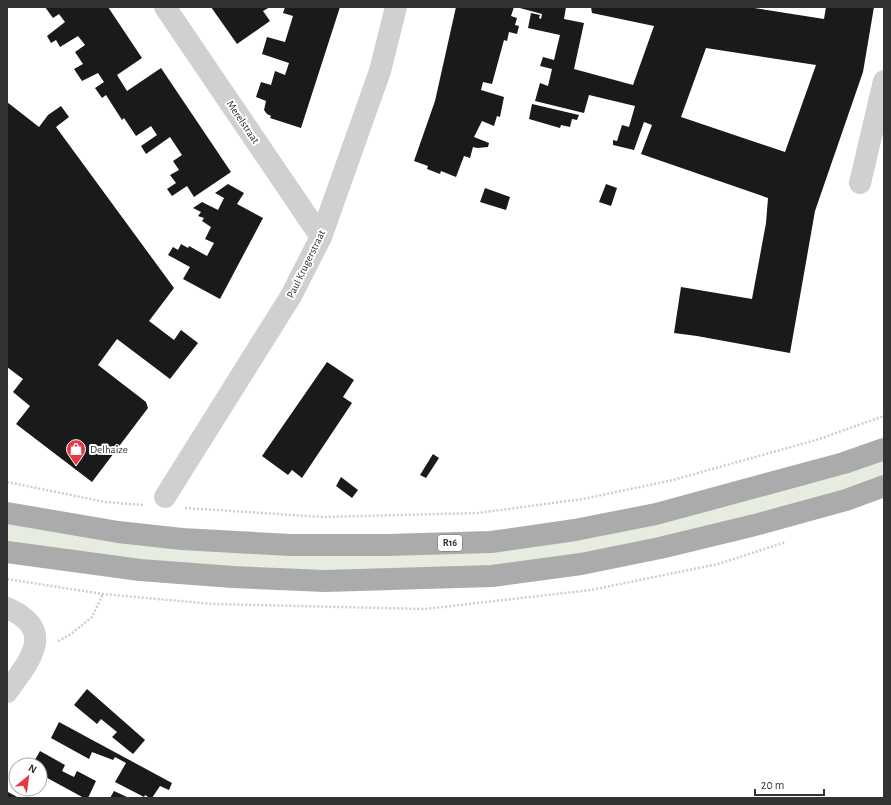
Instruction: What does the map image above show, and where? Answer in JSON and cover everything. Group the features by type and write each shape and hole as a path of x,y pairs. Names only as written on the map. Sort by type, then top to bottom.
{"main road":[{"name":"R16","path":"7,513 118,532 182,539 290,545 387,545 491,542 575,530 656,514 822,470 884,449"},
{"path":"7,552 140,570 241,578 324,581 492,576 581,564 660,548 763,523 846,500 884,486"}],"street":[{"name":"Merelstraat","path":"166,7 321,237"},
{"name":"Paul Krugerstraat","path":"166,503 291,296 321,237 371,98 396,7"},
{"path":"860,183 874,159 884,81"},
{"path":"7,608 22,614 34,629 36,646 7,692"}],"path":[{"path":"7,482 105,502 166,503 323,517 478,513 583,499 673,480 816,440 884,416"},
{"path":"36,646 54,644 71,634 92,618 103,594"}],"shaded area":[{"path":"884,455 884,480 662,545 494,571 324,573 178,567 7,542 7,520 492,547"}],"building":[{"path":"45,7 108,7 142,58 117,75 127,91 161,68 231,172 194,197 187,186 172,196 167,189 176,183 170,175 179,170 173,161 182,155 170,137 146,154 141,146 157,135 151,126 136,136 124,118 122,120 106,95 102,98 95,88 104,82 98,73 82,81 74,69 83,64 75,52 85,45 78,36 60,47 56,40 51,43 47,36 65,22 59,14 53,18"},
{"path":"211,7 270,7 263,11 270,21 237,44"},
{"path":"285,7 340,7 301,128 270,118 271,116 264,110 266,101 256,97 261,82 271,85 275,71 285,75 289,63 262,54 267,37 285,42 293,16 283,13"},
{"path":"456,7 514,7 511,16 517,18 515,25 519,26 517,34 509,32 507,41 504,40 492,84 483,82 481,90 504,97 500,117 497,116 494,126 482,121 474,137 489,143 488,147 473,147 470,158 464,156 456,177 441,171 440,174 427,169 428,166 414,161 435,101"},
{"path":"516,7 566,7 564,19 584,23 574,69 633,85 654,26 592,13 591,7 748,7 824,19 826,7 874,7 863,72 815,211 790,353 674,333 681,287 752,299 766,223 768,198 641,154 652,125 644,122 634,150 613,145 613,140 617,141 622,125 629,127 635,106 589,95 584,113 535,101 540,83 548,86 552,69 540,66 543,57 554,60 560,35 528,28 531,13 540,15 539,18 541,19 542,14","holes":["706,48 816,65 785,152 681,117"]},
{"path":"7,102 39,127 48,115 61,106 69,117 56,127 174,288 149,321 174,340 181,330 198,343 170,379 117,339 98,365 146,402 148,408 92,482 16,424 30,406 13,392 23,379 7,367"},
{"path":"532,104 579,115 577,120 572,119 570,127 561,125 560,128 529,119"},
{"path":"228,184 244,193 237,204 263,218 220,299 183,279 190,267 168,255 173,247 178,250 181,244 188,248 189,246 207,256 214,243 205,239 211,227 202,221 204,218 198,216 201,212 193,208 202,202 218,210 224,198 215,193"},
{"path":"606,184 617,188 611,206 599,202"},
{"path":"485,188 510,197 506,210 480,202"},
{"path":"327,362 354,380 343,397 352,403 302,478 292,470 288,475 262,456"},
{"path":"433,454 439,458 426,478 420,475"},
{"path":"341,477 358,490 352,498 336,486"},
{"path":"87,689 145,740 133,754 112,737 117,732 101,719 97,724 74,705"},
{"path":"59,722 172,783 169,790 160,786 152,798 150,798 145,795 144,797 115,782 126,763 115,757 113,760 92,752 89,759 51,738"},
{"path":"40,751 65,765 62,771 74,777 77,771 96,781 88,798 84,798 48,778 48,757 37,757"},
{"path":"114,791 129,798 110,798"},
{"path":"8,792 8,797 19,798 7,798"}],"place":[{"name":"Delhaize","path":"76,466"}]}
